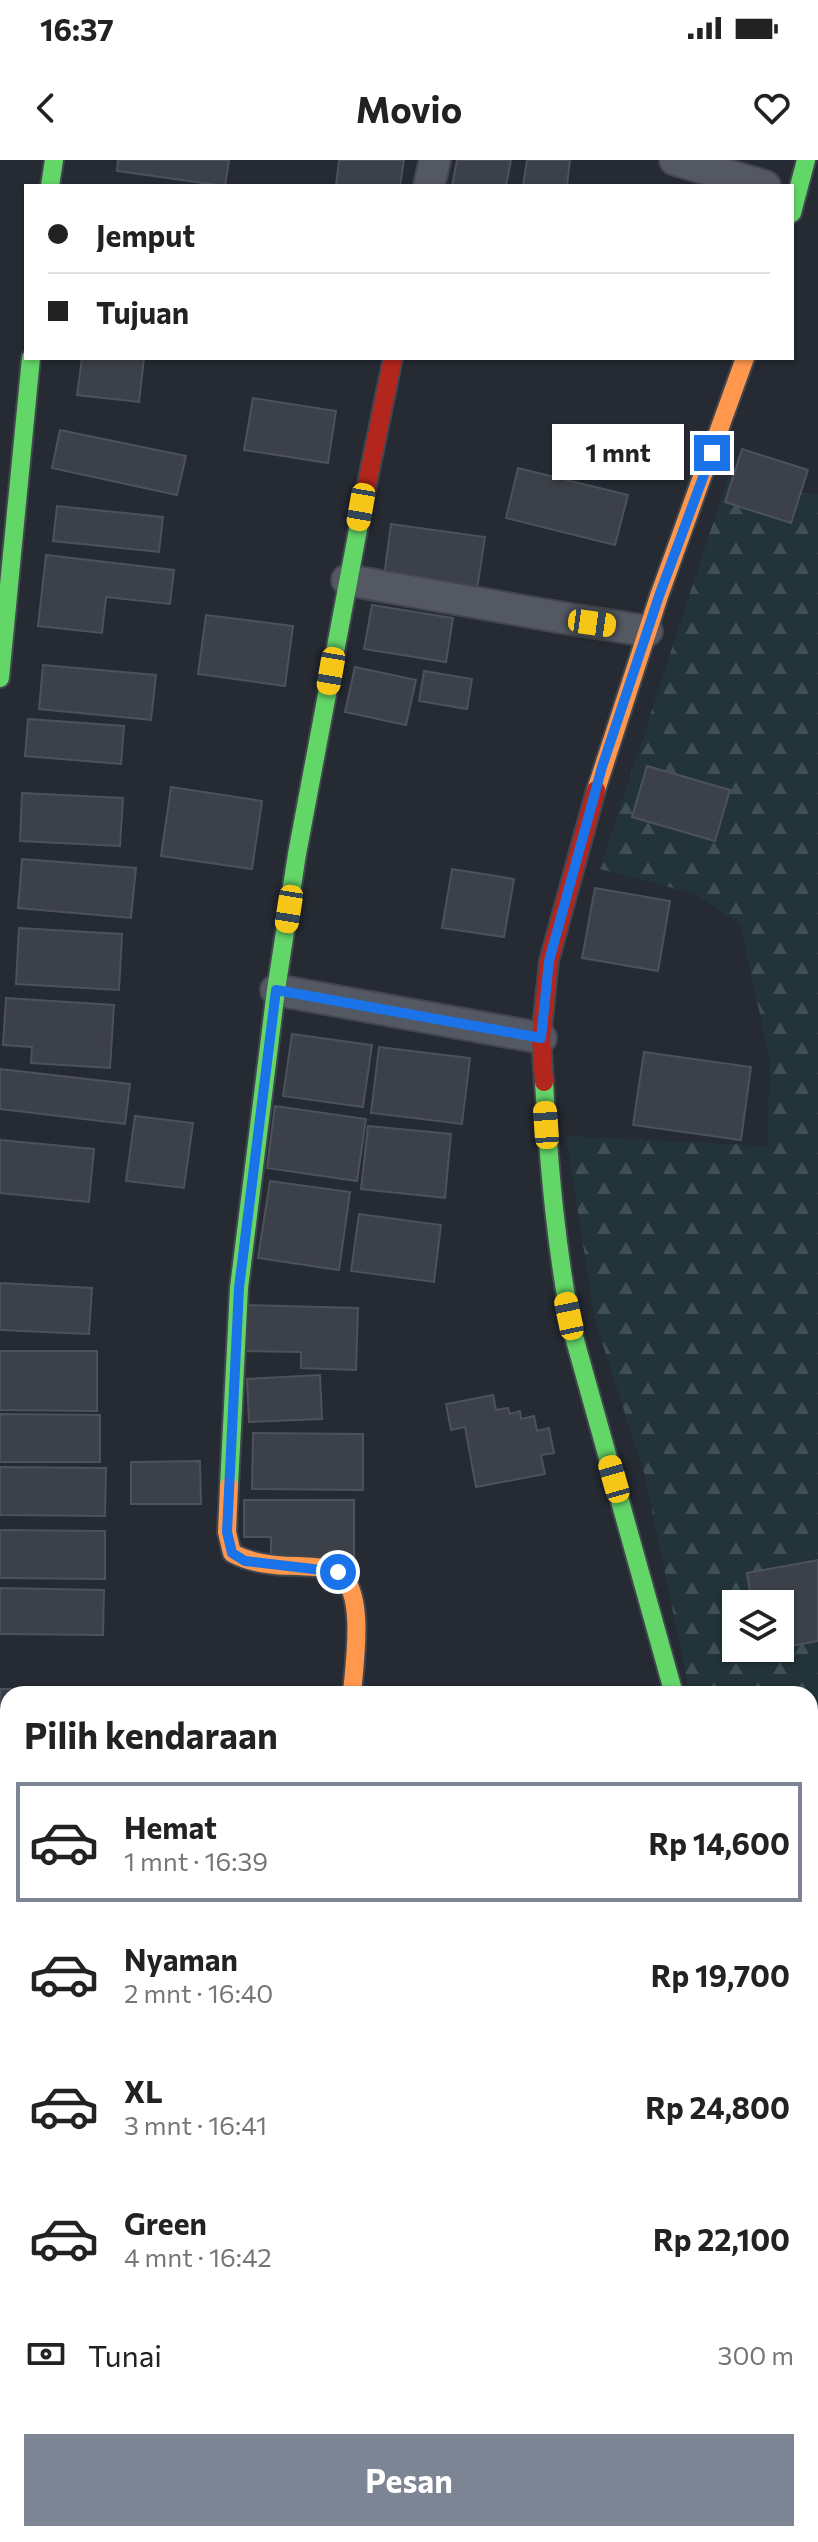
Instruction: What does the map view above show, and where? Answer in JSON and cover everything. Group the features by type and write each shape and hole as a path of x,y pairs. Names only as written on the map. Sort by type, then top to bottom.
{"main road":[{"path":"50,184 54,160"},
{"path":"794,201 806,160"},
{"path":"0,678 14,397 30,360"},
{"path":"352,1686 355,1612 346,1580 338,1572 245,1561 232,1553 227,1532 239,1288 276,990 297,854 347,580 393,360"},
{"path":"672,1686 566,1300 548,1154 541,1038 549,961 602,767 647,631 744,360"}],"street":[{"path":"429,184 435,160"},
{"path":"675,160 758,184"},
{"path":"347,580 647,631"},
{"path":"276,990 541,1038"}],"green space":[{"path":"729,474 784,493 818,494 818,1686 688,1686 645,1476 595,1320 566,1136 767,1146 770,1060 740,924 695,894 600,869"}],"building":[{"path":"118,160 229,160 225,184 117,171"},
{"path":"339,160 404,160 400,184 336,184"},
{"path":"457,160 511,160 506,184 452,184"},
{"path":"527,160 570,160 567,184 523,184"},
{"path":"82,360 144,360 139,402 77,395"},
{"path":"253,398 336,411 328,463 244,450"},
{"path":"60,430 186,456 177,495 52,468"},
{"path":"742,449 808,470 791,523 725,502"},
{"path":"518,468 628,495 615,545 506,518"},
{"path":"57,506 163,517 159,552 53,541"},
{"path":"391,524 485,537 476,596 383,584"},
{"path":"46,555 174,570 170,604 106,597 102,633 38,626"},
{"path":"372,605 453,618 446,662 364,649"},
{"path":"206,615 293,626 285,686 198,674"},
{"path":"43,665 156,675 151,720 39,709"},
{"path":"355,667 416,680 406,725 345,712"},
{"path":"424,671 472,679 467,709 419,701"},
{"path":"28,719 124,726 121,764 25,756"},
{"path":"647,766 730,790 715,841 632,817"},
{"path":"171,787 262,801 252,869 161,856"},
{"path":"22,793 123,798 120,846 20,841"},
{"path":"22,859 136,868 131,918 18,908"},
{"path":"452,869 514,879 504,937 442,928"},
{"path":"595,888 670,901 658,971 582,958"},
{"path":"19,928 122,934 119,990 16,984"},
{"path":"6,998 114,1005 110,1068 31,1063 32,1047 3,1045"},
{"path":"292,1034 372,1045 363,1107 283,1096"},
{"path":"379,1047 470,1058 462,1124 371,1113"},
{"path":"644,1052 751,1067 741,1140 633,1125"},
{"path":"0,1069 130,1084 125,1124 0,1109"},
{"path":"275,1106 366,1119 357,1181 267,1168"},
{"path":"135,1116 193,1123 184,1188 126,1181"},
{"path":"368,1126 451,1134 445,1198 361,1189"},
{"path":"0,1140 94,1149 89,1202 0,1193"},
{"path":"270,1181 350,1192 339,1270 258,1258"},
{"path":"359,1214 441,1225 434,1282 351,1271"},
{"path":"0,1283 92,1288 89,1334 0,1330"},
{"path":"244,1305 358,1308 356,1370 301,1368 301,1352 243,1351"},
{"path":"0,1351 97,1351 97,1411 0,1410"},
{"path":"320,1375 322,1419 249,1422 247,1379"},
{"path":"493,1395 496,1410 508,1408 510,1414 520,1411 521,1419 534,1416 537,1431 549,1428 554,1453 541,1455 545,1474 476,1487 465,1427 451,1430 446,1404"},
{"path":"0,1414 100,1415 100,1462 0,1462"},
{"path":"253,1433 363,1434 363,1490 252,1489"},
{"path":"200,1461 201,1504 131,1504 131,1462"},
{"path":"0,1467 106,1468 105,1516 0,1515"},
{"path":"244,1500 354,1500 354,1561 271,1561 271,1537 244,1537"},
{"path":"0,1530 105,1531 105,1579 0,1578"},
{"path":"818,1560 818,1641 794,1645 794,1590 750,1590 747,1573"},
{"path":"0,1588 104,1590 103,1635 0,1634"}],"traffic: fast":[{"path":"50,184 54,160"},
{"path":"794,205 806,160"},
{"path":"0,678 31,360"},
{"path":"229,1486 239,1288 276,990 297,854 363,503"},
{"path":"544,1082 554,1208 573,1333 672,1686"}],"traffic: slow":[{"path":"596,790 659,596 744,360"},
{"path":"229,1486 227,1532 232,1553 264,1564 331,1570 340,1574 348,1584 356,1613 353,1686"}],"traffic: jam":[{"path":"363,503 393,360"},
{"path":"544,1082 541,1038 549,961 596,790"}],"route":[{"path":"338,1572 245,1561 232,1553 227,1532 239,1288 276,990 541,1038 549,961 602,767 659,596 712,453"}]}
